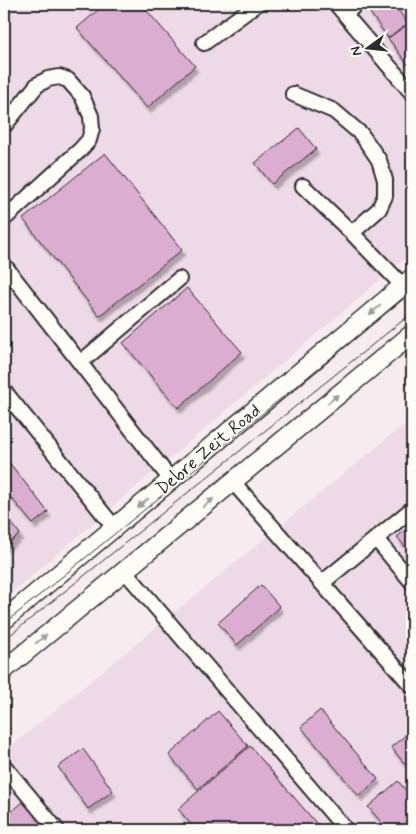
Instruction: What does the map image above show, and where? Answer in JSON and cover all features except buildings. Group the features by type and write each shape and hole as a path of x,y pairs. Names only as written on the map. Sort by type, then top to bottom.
{"main road":[{"name":"Debre Zeit Road","path":"4,620 408,282"},
{"path":"4,670 412,334"}],"street":[{"path":"204,43 257,4"},
{"path":"356,4 340,9 412,92"},
{"path":"4,126 37,85 48,79 59,77 68,80 82,96 91,116 92,129 89,140 80,150 4,219"},
{"path":"293,94 334,111 361,134 378,160 384,180 385,196 379,209 352,233"},
{"path":"304,186 352,233 408,282"},
{"path":"4,265 171,480"},
{"path":"80,363 179,279"},
{"path":"4,391 114,527"},
{"path":"233,482 412,686"},
{"path":"322,583 412,509"},
{"path":"376,539 412,582"},
{"path":"124,570 346,830"},
{"path":"4,766 57,830"}],"shaded area":[{"path":"4,4 412,4 412,253 4,599"},
{"path":"412,418 412,830 4,830 4,752"}],"tram line":[{"path":"4,624 412,292"},
{"path":"4,640 412,313"}]}
